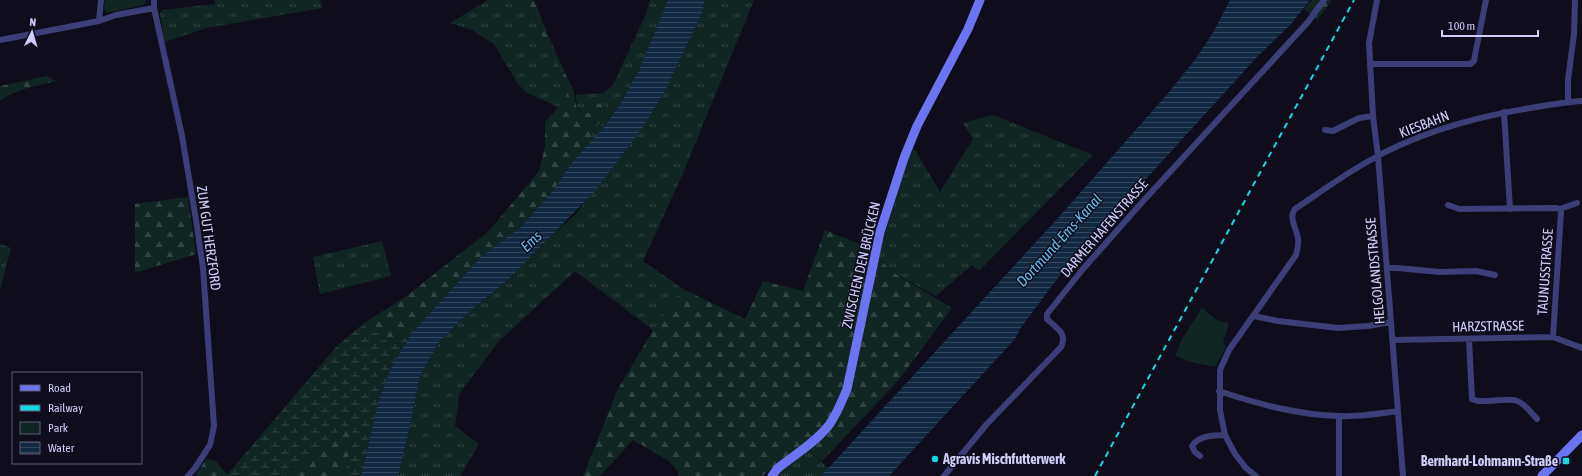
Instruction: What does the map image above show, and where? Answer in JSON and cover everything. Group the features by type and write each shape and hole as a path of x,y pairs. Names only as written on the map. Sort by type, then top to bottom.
{"street":[{"path":"99,21 101,0"},
{"name":"ZUM GUT HERZFORD","path":"154,0 154,8 182,136 203,268 214,426 210,445 188,476"},
{"name":"ZWISCHEN DEN BRÜCKEN","path":"772,476 777,469 819,436 831,422 841,404 847,389 880,232 904,158 917,126 968,30 980,0"},
{"name":"DARMER HAFENSTRASSE","path":"944,476 986,425 1061,347 1064,341 1064,336 1048,319 1048,314 1083,269 1145,199 1308,22 1324,0"},
{"name":"HELGOLANDSTRASSE","path":"1377,0 1369,43 1373,116 1378,156 1403,476"},
{"path":"1371,64 1470,64 1474,61 1476,55 1486,0"},
{"path":"1568,102 1568,80 1574,34 1575,0"},
{"path":"0,40 99,21 116,15 154,8"},
{"name":"KIESBAHN","path":"1254,316 1296,255 1298,241 1292,213 1295,209 1333,183 1378,156 1446,128 1504,112 1582,101"},
{"path":"1504,112 1510,209"},
{"path":"1325,130 1334,131 1359,118 1373,116"},
{"path":"1448,205 1459,209 1560,209 1576,203"},
{"name":"TAUNUSSTRASSE","path":"1553,337 1561,215 1560,209"},
{"path":"1386,268 1440,272 1476,271 1495,275"},
{"path":"1256,476 1242,464 1234,454 1225,435 1220,410 1219,391 1220,370 1229,350 1254,316 1278,321 1338,328 1368,326 1391,322"},
{"name":"HARZSTRASSE","path":"1392,340 1553,337 1582,348"},
{"path":"1469,338 1472,399 1480,401 1512,399 1524,404 1537,419"},
{"path":"1219,391 1282,409 1339,416 1397,411"},
{"path":"1339,416 1339,476"},
{"path":"1200,456 1194,452 1192,446 1196,441 1207,437 1225,435"},
{"path":"1546,474 1582,435"}],"green space":[{"path":"105,0 146,0 144,5 107,13 104,9"},
{"path":"215,0 320,0 323,8 206,28 165,42 160,14 162,10 215,4"},
{"path":"488,0 526,0 567,88 566,99 558,107 527,93 518,84 494,44 472,30 450,23"},
{"path":"526,0 534,0 557,56 573,89 578,110 583,113 592,112 595,105 601,103 606,106 607,113 591,133 591,143 574,160 551,193 520,228 482,257 411,334 397,344 386,341 380,333 368,332 364,323 405,297 489,231 539,171 545,147 545,122 566,99 567,88"},
{"path":"650,0 668,0 639,70 621,103 591,143 591,133 607,113 585,113 581,111 578,108 576,95 603,93 613,85 646,14"},
{"path":"705,0 754,0 684,171 643,261 683,289 653,330 575,271 499,341 459,394 455,426 479,444 460,476 398,476 420,376 439,342 470,311 508,280 552,235 575,215 644,126 666,89 702,13"},
{"path":"1312,0 1332,0 1317,20 1304,9"},
{"path":"47,76 56,81 20,90 0,100 0,86"},
{"path":"993,115 1093,155 979,271 972,265 936,296 891,271 878,256 910,152 915,150 940,192 973,139 963,123"},
{"path":"188,197 196,254 135,273 135,204"},
{"path":"825,230 870,248 891,271 952,308 898,381 822,461 802,446 762,476 678,476 679,473 669,461 633,440 600,476 583,476 618,389 653,330 683,289 745,319 763,281 803,291"},
{"path":"382,241 391,276 320,294 313,257"},
{"path":"0,244 11,248 0,290"},
{"path":"1202,308 1215,319 1229,324 1223,341 1226,347 1215,367 1191,362 1175,356 1182,339"},
{"path":"364,323 368,332 380,333 386,341 397,344 411,334 392,366 380,396 361,476 343,476 355,436 350,429 339,432 281,476 228,476 227,475 336,347"},
{"path":"350,429 355,435 343,476 281,476 339,432"},
{"path":"802,446 829,468 821,476 777,476"},
{"path":"206,459 215,460 228,476 195,476"}],"water":[{"name":"Ems","path":"668,0 705,0 702,13 666,89 644,126 595,191 508,280 470,311 439,342 420,376 398,476 361,476 380,396 392,366 411,334 482,256 520,228 551,193 574,160 603,128 621,103 639,70"},
{"name":"Dortmund-Ems-Kanal","path":"1230,0 1310,0 1292,23 1256,58 1066,267 1022,326 1015,339 889,476 821,476 1058,218 1170,91 1197,57 1214,31"}],"railway":[{"path":"1095,476 1354,0"}],"place":[{"name":"Agravis Mischfutterwerk","path":"935,459"},
{"name":"Bernhard-Lohmann-Straße","path":"1566,461"}]}
